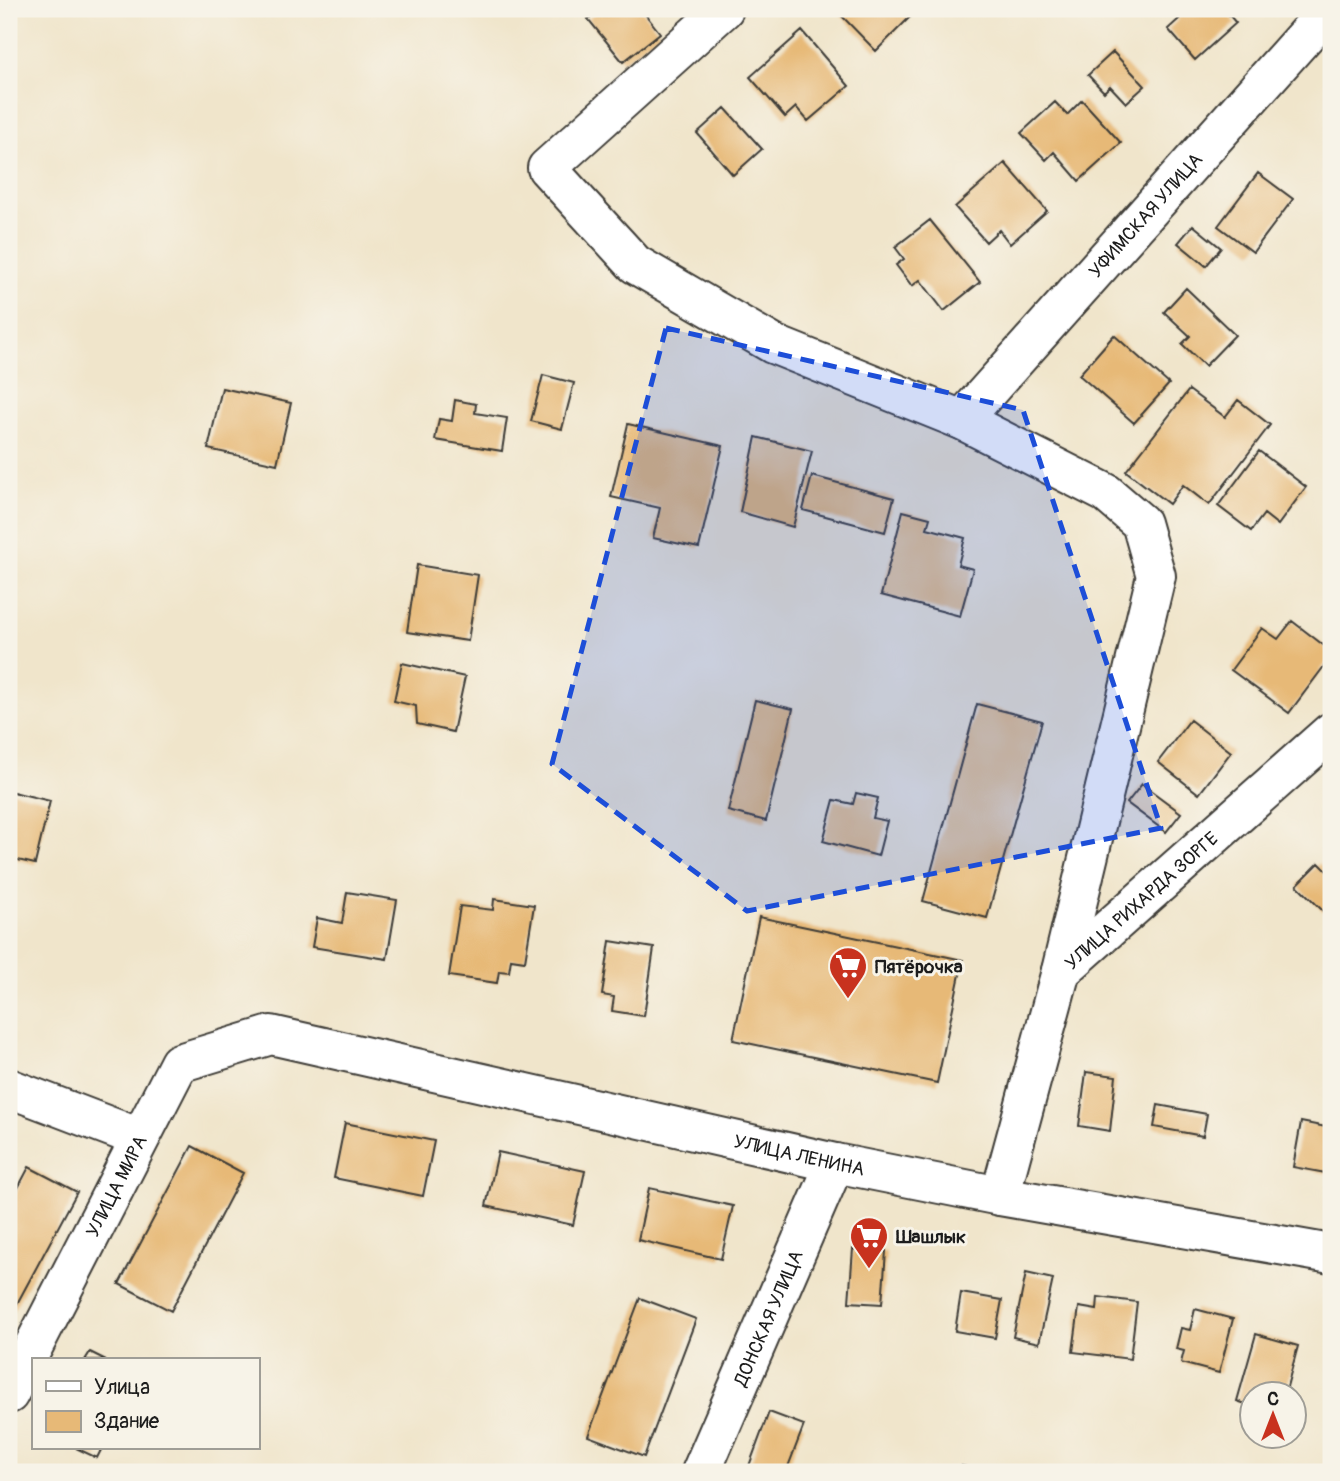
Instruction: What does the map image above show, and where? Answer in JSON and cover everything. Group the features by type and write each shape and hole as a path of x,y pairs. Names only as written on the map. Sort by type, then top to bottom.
{"street":[{"path":"724,9 547,168 635,264 773,344 962,420 1106,493 1141,523 1156,576 1061,971"},
{"name":"УФИМСКАЯ УЛИЦА","path":"962,420 1329,9"},
{"name":"УЛИЦА РИХАРДА ЗОРГЕ","path":"1000,1196 1061,971 1331,732"},
{"name":"УЛИЦА ЛЕНИНА","path":"271,1035 835,1163 1000,1196 1331,1254"},
{"name":"УЛИЦА МИРА","path":"9,1394 179,1063 271,1035"},
{"path":"9,1088 140,1139"},
{"name":"ДОНСКАЯ УЛИЦА","path":"701,1472 835,1163"}],"highlighted area":[{"path":"666,328 1023,410 1161,828 747,911 552,764"}],"building":[{"path":"601,9 641,9 660,33 623,62 588,19"},
{"path":"835,9 905,9 911,16 876,51"},
{"path":"1169,9 1224,9 1236,23 1195,60 1168,29 1179,19"},
{"path":"802,31 849,86 808,121 796,107 785,117 750,77"},
{"path":"1113,52 1145,86 1126,103 1110,86 1104,92 1088,75"},
{"path":"1082,100 1121,143 1079,181 1054,152 1046,160 1021,133 1055,102 1067,115"},
{"path":"725,108 762,149 733,175 697,133"},
{"path":"1005,163 1047,211 1010,244 999,230 986,242 955,207"},
{"path":"1258,173 1293,199 1253,252 1218,226"},
{"path":"930,220 980,282 944,311 920,280 912,286 896,265 904,259 895,247"},
{"path":"1193,225 1221,248 1206,266 1178,243"},
{"path":"1186,288 1235,335 1205,366 1182,344 1190,336 1164,312"},
{"path":"1114,335 1169,384 1134,423 1079,375"},
{"path":"543,375 574,383 562,429 531,421"},
{"path":"222,388 291,403 277,464 208,449"},
{"path":"1189,390 1225,417 1238,400 1270,425 1209,505 1183,485 1169,504 1126,471"},
{"path":"455,400 476,404 475,413 507,418 502,451 435,440 439,419 452,421"},
{"path":"628,424 723,446 699,548 653,538 660,508 611,497"},
{"path":"756,437 812,451 793,527 740,512"},
{"path":"1259,451 1306,487 1278,525 1264,514 1251,531 1218,506"},
{"path":"812,476 894,498 885,532 803,510"},
{"path":"903,511 930,518 927,528 965,538 958,565 973,569 960,616 881,595"},
{"path":"417,565 478,575 468,641 407,632"},
{"path":"1292,621 1331,651 1331,657 1289,713 1231,670 1262,628 1278,639"},
{"path":"402,663 465,677 453,732 417,724 416,706 394,701"},
{"path":"755,700 793,709 766,821 728,811"},
{"path":"977,704 1042,721 987,918 923,901"},
{"path":"1190,720 1231,752 1199,794 1158,762"},
{"path":"1142,784 1181,813 1166,832 1127,803"},
{"path":"9,791 50,801 35,864 9,858"},
{"path":"856,793 878,798 873,818 887,821 878,856 823,841 834,800 853,804"},
{"path":"1319,863 1331,875 1331,919 1297,885"},
{"path":"347,892 397,900 387,959 312,947 317,918 342,923"},
{"path":"494,899 534,905 525,961 511,959 509,972 499,971 497,983 449,976 460,906 493,910"},
{"name":"Пятёрочка","path":"759,917 963,960 937,1083 733,1040"},
{"path":"610,941 654,948 644,1016 612,1011 614,997 602,995"},
{"path":"1086,1072 1116,1076 1110,1131 1079,1126"},
{"path":"1158,1105 1207,1114 1203,1136 1154,1127"},
{"path":"1301,1122 1331,1128 1331,1174 1293,1167"},
{"path":"345,1123 434,1141 423,1196 334,1178"},
{"path":"192,1146 243,1173 171,1311 119,1284"},
{"path":"498,1152 585,1171 573,1225 486,1206"},
{"path":"29,1167 77,1192 12,1313 9,1311 9,1205"},
{"path":"649,1188 733,1206 721,1259 638,1240"},
{"path":"853,1249 886,1251 882,1304 849,1302"},
{"path":"1026,1273 1053,1279 1039,1343 1013,1337"},
{"path":"961,1293 1002,1300 995,1338 955,1331"},
{"path":"1098,1297 1137,1302 1130,1359 1073,1352 1079,1307 1097,1310"},
{"path":"640,1298 696,1319 644,1457 588,1436"},
{"path":"1195,1309 1233,1319 1219,1373 1181,1363 1184,1351 1176,1349 1181,1328 1190,1330"},
{"path":"1256,1334 1298,1346 1289,1380 1243,1380"},
{"path":"90,1352 102,1358 86,1358"},
{"path":"769,1412 804,1425 786,1472 766,1472 749,1466"},
{"path":"80,1450 101,1450 97,1458"},
{"path":"962,1466 984,1471 984,1472 961,1472"}],"place":[{"name":"Пятёрочка","path":"848,1000"},
{"name":"Шашлык","path":"869,1270"}]}
